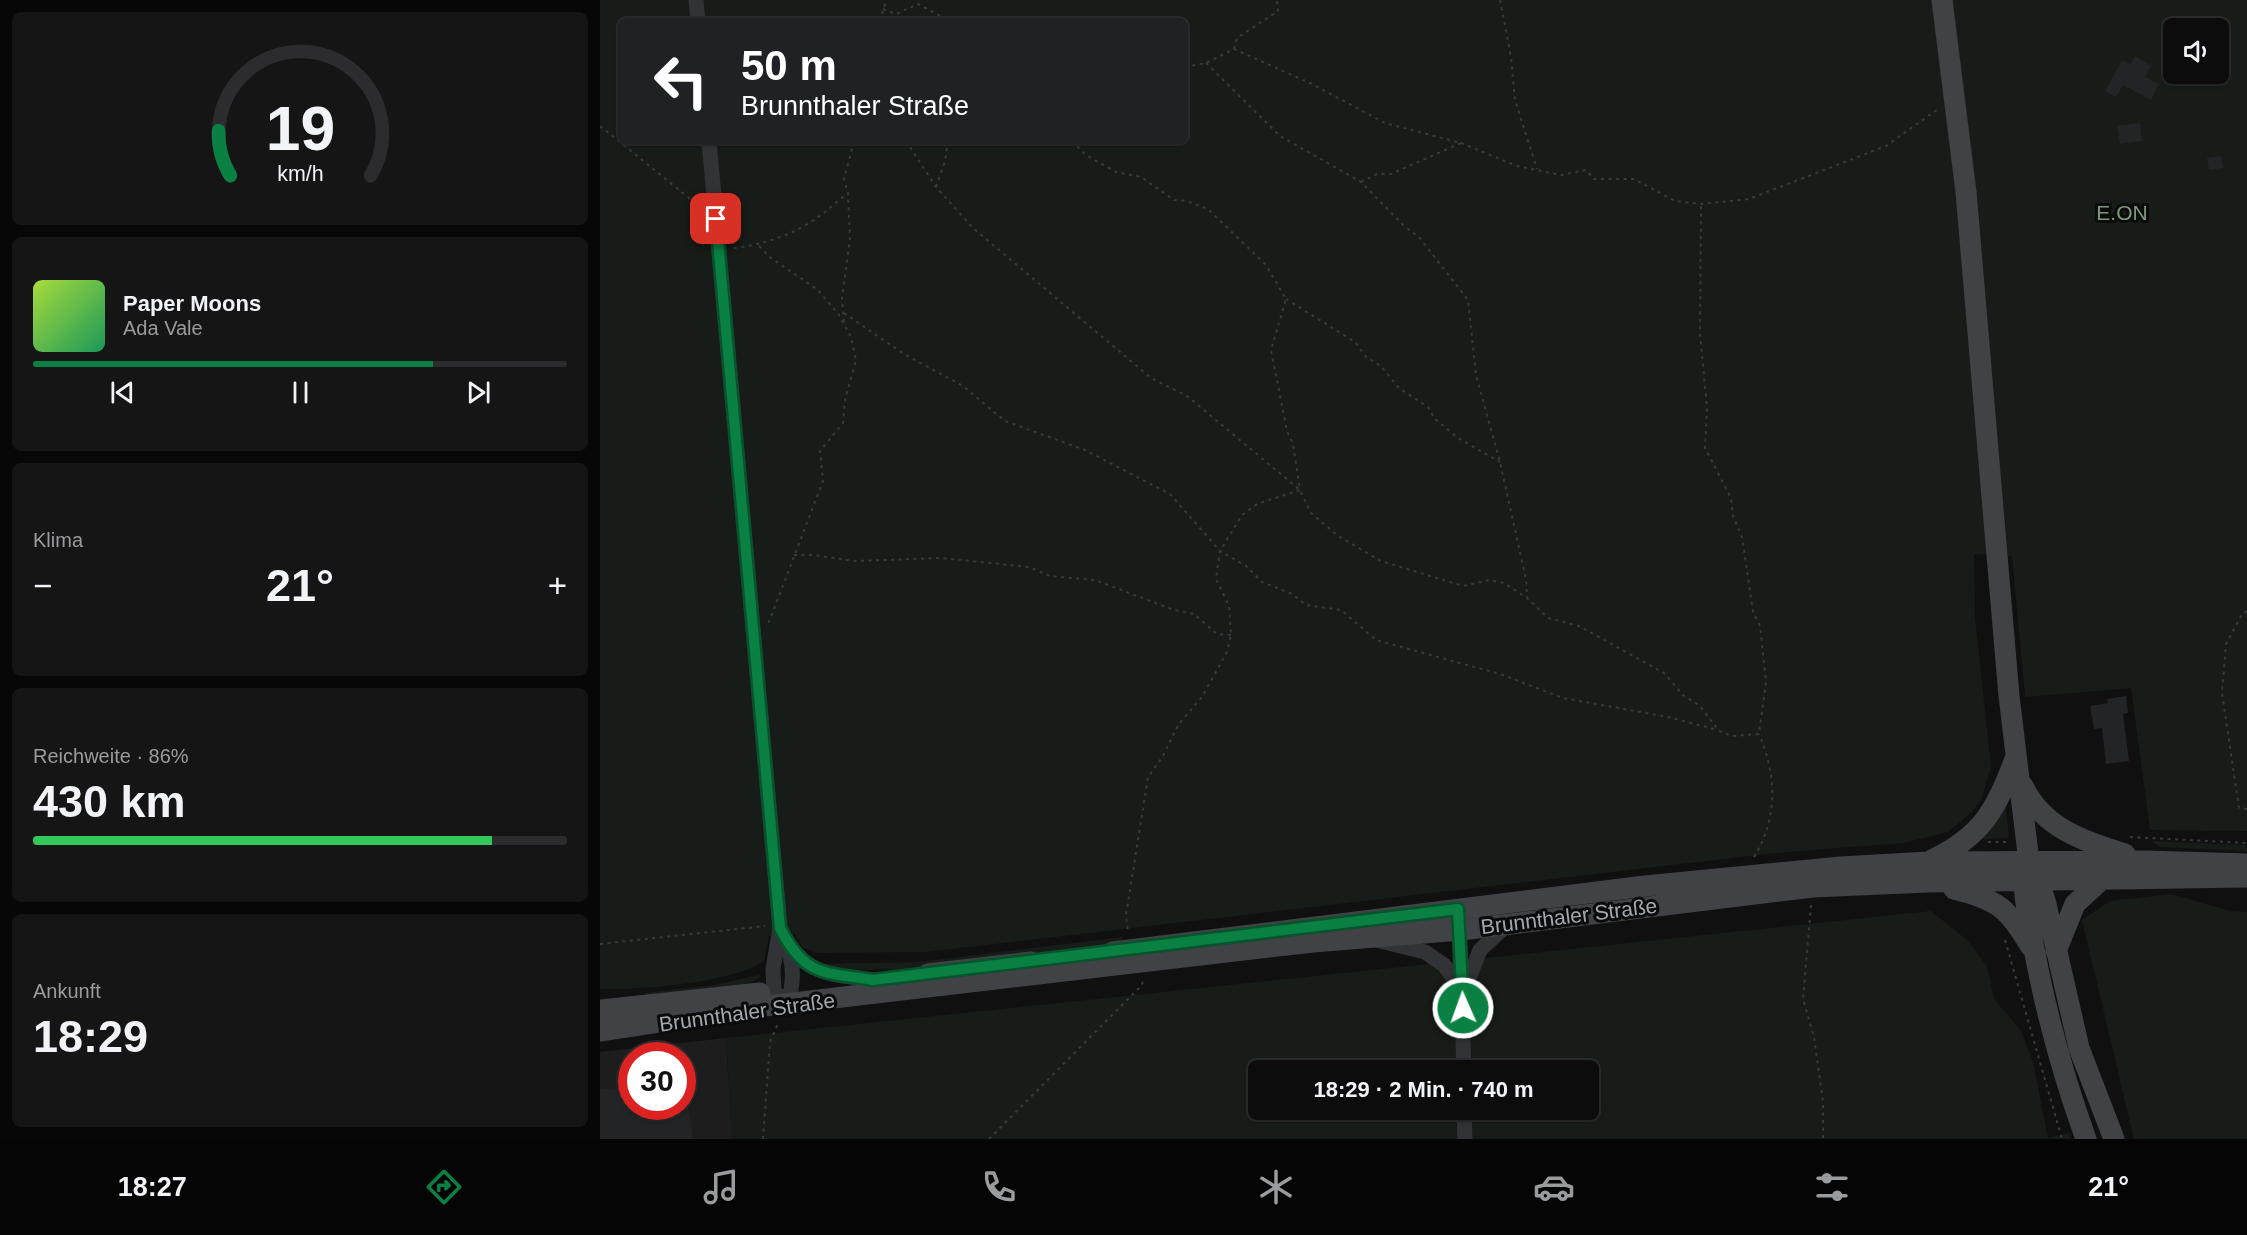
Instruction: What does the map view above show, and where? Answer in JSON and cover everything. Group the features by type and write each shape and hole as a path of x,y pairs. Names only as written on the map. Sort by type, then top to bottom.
{"main road":[{"path":"1942,0 1968,214 2016,754 2031,874 2045,953 2059,1056 2086,1139"},
{"path":"2016,754 2000,798 1984,824 1928,872 1993,901 2010,914 2045,953 2114,1139"},
{"path":"2019,778 2030,801 2052,824 2097,846 2146,861"},
{"path":"2031,874 2146,861 2247,864"},
{"name":"Brunnthaler Straße","path":"600,1031 873,980 1459,919 1753,874 1928,872 2031,874"},
{"name":"Brunnthaler Straße","path":"600,1010 784,995 1371,938 1459,919 1509,924 1928,872"},
{"path":"2031,874 2101,880 2247,877"},
{"path":"2045,953 2075,904 2101,880"}],"street":[{"path":"696,0 698,18"},
{"path":"709,144 780,926 773,969 784,995"},
{"path":"1459,919 1464,1060"},
{"path":"1462,991 1480,950 1509,924"},
{"path":"780,926 788,945 792,965 784,995"},
{"path":"1371,938 1386,945 1425,952 1444,965 1462,991"},
{"path":"788,945 813,969 873,980"},
{"path":"1464,1120 1465,1139"}],"path":[{"path":"881,18 886,0"},
{"path":"914,0 944,18"},
{"path":"1188,66 1206,63 1234,49 1237,38 1278,11 1277,0"},
{"path":"1500,0 1511,57 1515,100 1538,169"},
{"path":"883,9 896,14 918,4"},
{"path":"1234,49 1310,83 1384,123 1461,143 1517,166 1561,175 1586,170 1594,179 1634,180 1675,201 1701,204 1749,199 1860,158 1886,146 1938,108"},
{"path":"1206,63 1280,136 1361,182 1404,226 1419,237 1468,300 1476,375 1500,462 1526,579 1527,598"},
{"path":"600,126 618,140"},
{"path":"1361,182 1377,174 1391,174 1461,143"},
{"path":"622,144 716,219"},
{"path":"754,647 772,619 823,481 820,451 843,423 845,400 856,360 844,324 842,298 850,238 848,194 844,179 853,144"},
{"path":"908,144 936,187 973,228 1151,378 1187,396 1300,490"},
{"path":"936,187 945,161 948,144"},
{"path":"1075,144 1086,155 1116,172 1142,177 1174,200 1187,201 1208,209 1266,265 1286,299 1355,342 1366,357 1381,366 1399,388 1428,407 1435,419 1458,438 1500,462"},
{"path":"718,250 759,246 818,218 848,194"},
{"path":"1701,204 1700,333 1707,408 1706,448 1731,498 1733,516 1742,537 1753,612 1760,626 1766,682 1759,734 1769,758 1773,794 1771,822 1757,854"},
{"path":"759,246 771,258 818,290 844,324"},
{"path":"1286,299 1271,350 1287,431 1293,444 1300,490 1311,513 1338,536 1381,561 1463,586 1489,580 1504,583 1527,598 1548,618 1579,626 1664,673 1683,695 1700,706 1719,731"},
{"path":"843,313 904,354 963,386 1005,421 1085,450 1170,494 1220,551 1246,566 1262,582 1292,594 1306,605 1341,610 1376,640 1500,674 1563,698 1668,717 1732,736 1759,734"},
{"path":"1128,932 1126,915 1148,777 1163,756 1178,726 1202,698 1227,652 1231,635 1229,606 1216,579 1220,551 1242,515 1249,509 1257,504 1300,490"},
{"path":"794,555 813,555 854,561 942,558 1029,567 1050,576 1095,580 1104,583 1174,610 1194,615 1217,634 1231,635"},
{"path":"2247,611 2242,614 2226,644 2222,693 2239,808 2247,808"},
{"path":"2119,835 2247,843"},
{"path":"1993,842 2011,842"},
{"path":"1813,887 1803,999 1814,1037 1823,1102 1823,1139"},
{"path":"600,944 780,926"},
{"path":"2002,934 2009,949 2062,1139"},
{"path":"989,1139 1142,985"},
{"path":"763,1139 770,1042 784,995"}],"shaded area":[{"path":"726,1038 732,1139 600,1139 600,1052 618,1050 618,1120 696,1120 696,1042 690,1042"}],"green space":[{"name":"E.ON","path":"600,0 2247,0 2247,831 2150,830 2131,688 2025,697 2012,556 1974,554 1975,617 1991,767 1981,800 1971,813 1948,832 1903,843 1775,853 926,952 818,953 802,947 795,934 769,936 764,961 749,969 709,980 661,986 600,989"},
{"path":"2005,801 2009,838 1980,839"},
{"path":"2151,841 2247,845 2247,851 2160,847"},
{"path":"2171,894 2230,911 2247,912 2247,1139 2134,1139 2082,920 2110,901"},
{"path":"1931,911 1967,940 1987,966 1994,999 2021,1031 2033,1062 2048,1138 2069,1133 2071,1139 732,1139 726,1038"},
{"path":"1124,937 1117,945 913,969 849,970 820,964 918,962"},
{"path":"759,975 761,977 749,983 721,991 645,999 645,993 714,985"}],"building":[{"path":"2135,56 2151,66 2145,77 2159,84 2151,100 2123,85 2116,97 2105,91 2122,60 2130,64"},
{"path":"2140,123 2142,141 2120,144 2117,126"},
{"path":"2221,156 2223,168 2209,170 2207,158"},
{"path":"2126,696 2128,713 2123,714 2129,761 2106,764 2102,728 2094,729 2090,706 2108,703 2107,699"},
{"path":"600,1089 618,1090 618,1120 690,1120 693,1139 600,1139"}],"route":[{"path":"716,219 780,928 796,956 822,973 873,980 1458,909 1461,930 1463,1008"}]}
